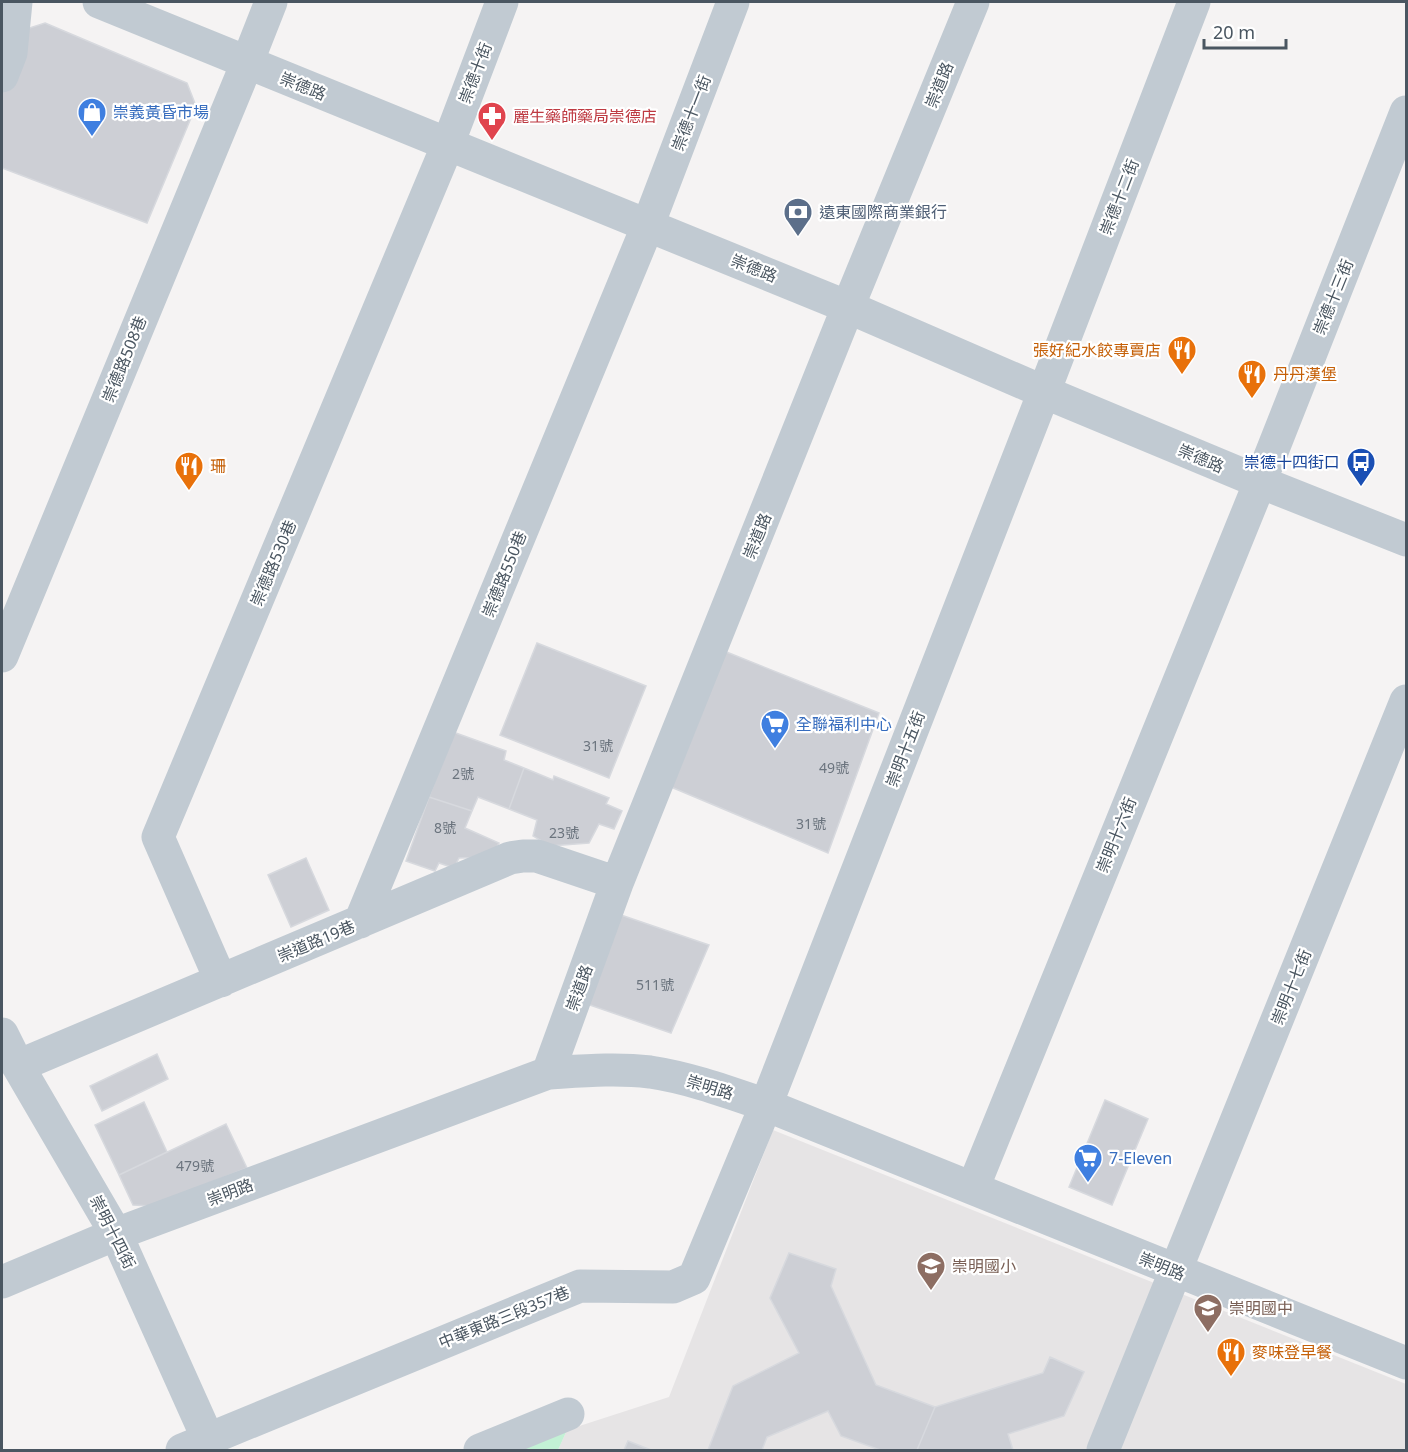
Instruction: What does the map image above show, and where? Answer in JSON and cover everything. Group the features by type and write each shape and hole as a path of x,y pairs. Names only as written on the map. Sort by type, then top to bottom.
{"street":[{"path":"2,75 11,53 16,2"},
{"name":"崇德路","path":"99,2 848,307 1044,392 1407,540"},
{"name":"崇德路508巷","path":"2,656 271,2"},
{"name":"崇德十街","path":"448,144 502,2"},
{"name":"崇德十一街","path":"648,225 733,2"},
{"name":"崇道路","path":"548,1072 617,883 973,2"},
{"name":"崇德十二街","path":"1044,392 1194,2"},
{"name":"崇德十三街","path":"1260,482 1407,112"},
{"name":"崇德路530巷","path":"221,981 158,837 448,144"},
{"name":"崇德路550巷","path":"360,922 648,225"},
{"name":"崇明十五街","path":"766,1105 1044,392"},
{"name":"崇明十六街","path":"973,1188 1260,482"},
{"name":"崇明十七街","path":"1103,1450 1407,701"},
{"name":"崇道路19巷","path":"18,1066 510,858 537,856 617,883"},
{"name":"崇明十四街","path":"2,1034 18,1066 116,1234 195,1445"},
{"name":"崇明路","path":"2,1282 116,1234 548,1072 600,1070 649,1072 701,1083 766,1105 1176,1272 1406,1360"},
{"name":"中華東路三段357巷","path":"195,1445 579,1286 673,1287 694,1278 766,1105"},
{"path":"480,1450 568,1414"}],"shaded area":[{"name":"崇明國小","path":"773,1130 1406,1384 1406,1450 558,1450 567,1430 669,1397"}],"green space":[{"path":"567,1430 558,1450 516,1450"}],"building":[{"name":"崇義黃昏市場","path":"45,23 187,83 196,106 147,223 2,168 2,88 23,30"},
{"path":"537,643 646,686 609,778 500,735"},
{"name":"全聯福利中心","path":"724,651 879,713 828,853 671,787"},
{"path":"453,732 506,751 504,760 524,768 509,809 478,797 472,811 429,797"},
{"path":"524,768 553,780 554,776 609,798 606,804 622,811 614,829 599,824 589,843 550,846 533,836 537,820 509,809"},
{"path":"429,797 472,811 465,828 499,843 491,857 459,858 454,868 439,863 435,871 406,861"},
{"path":"306,858 329,910 291,927 268,875"},
{"path":"618,914 709,945 671,1033 587,1004"},
{"path":"157,1054 168,1079 102,1111 90,1086"},
{"path":"1105,1100 1148,1119 1112,1205 1069,1187"},
{"path":"144,1102 167,1152 119,1175 95,1125"},
{"path":"226,1124 247,1168 152,1206 133,1205 119,1175"},
{"path":"789,1253 836,1269 831,1286 876,1385 935,1407 917,1450 880,1450 841,1436 828,1411 767,1437 762,1450 708,1450 733,1386 799,1353 770,1298"},
{"path":"1050,1357 1084,1372 1064,1416 1008,1434 1013,1450 917,1450 935,1407 1043,1373"},
{"path":"628,1441 651,1450 624,1450"}],"place":[{"name":"崇義黃昏市場","path":"92,138"},
{"name":"麗生藥師藥局崇德店","path":"492,142"},
{"name":"遠東國際商業銀行","path":"798,238"},
{"name":"張好紀水餃專賣店","path":"1182,376"},
{"name":"丹丹漢堡","path":"1252,400"},
{"name":"崇德十四街口","path":"1361,488"},
{"name":"珊","path":"189,492"},
{"name":"全聯福利中心","path":"775,750"},
{"name":"7-Eleven","path":"1088,1184"},
{"name":"崇明國小","path":"931,1292"},
{"name":"崇明國中","path":"1208,1334"},
{"name":"麥味登早餐","path":"1231,1378"}]}
